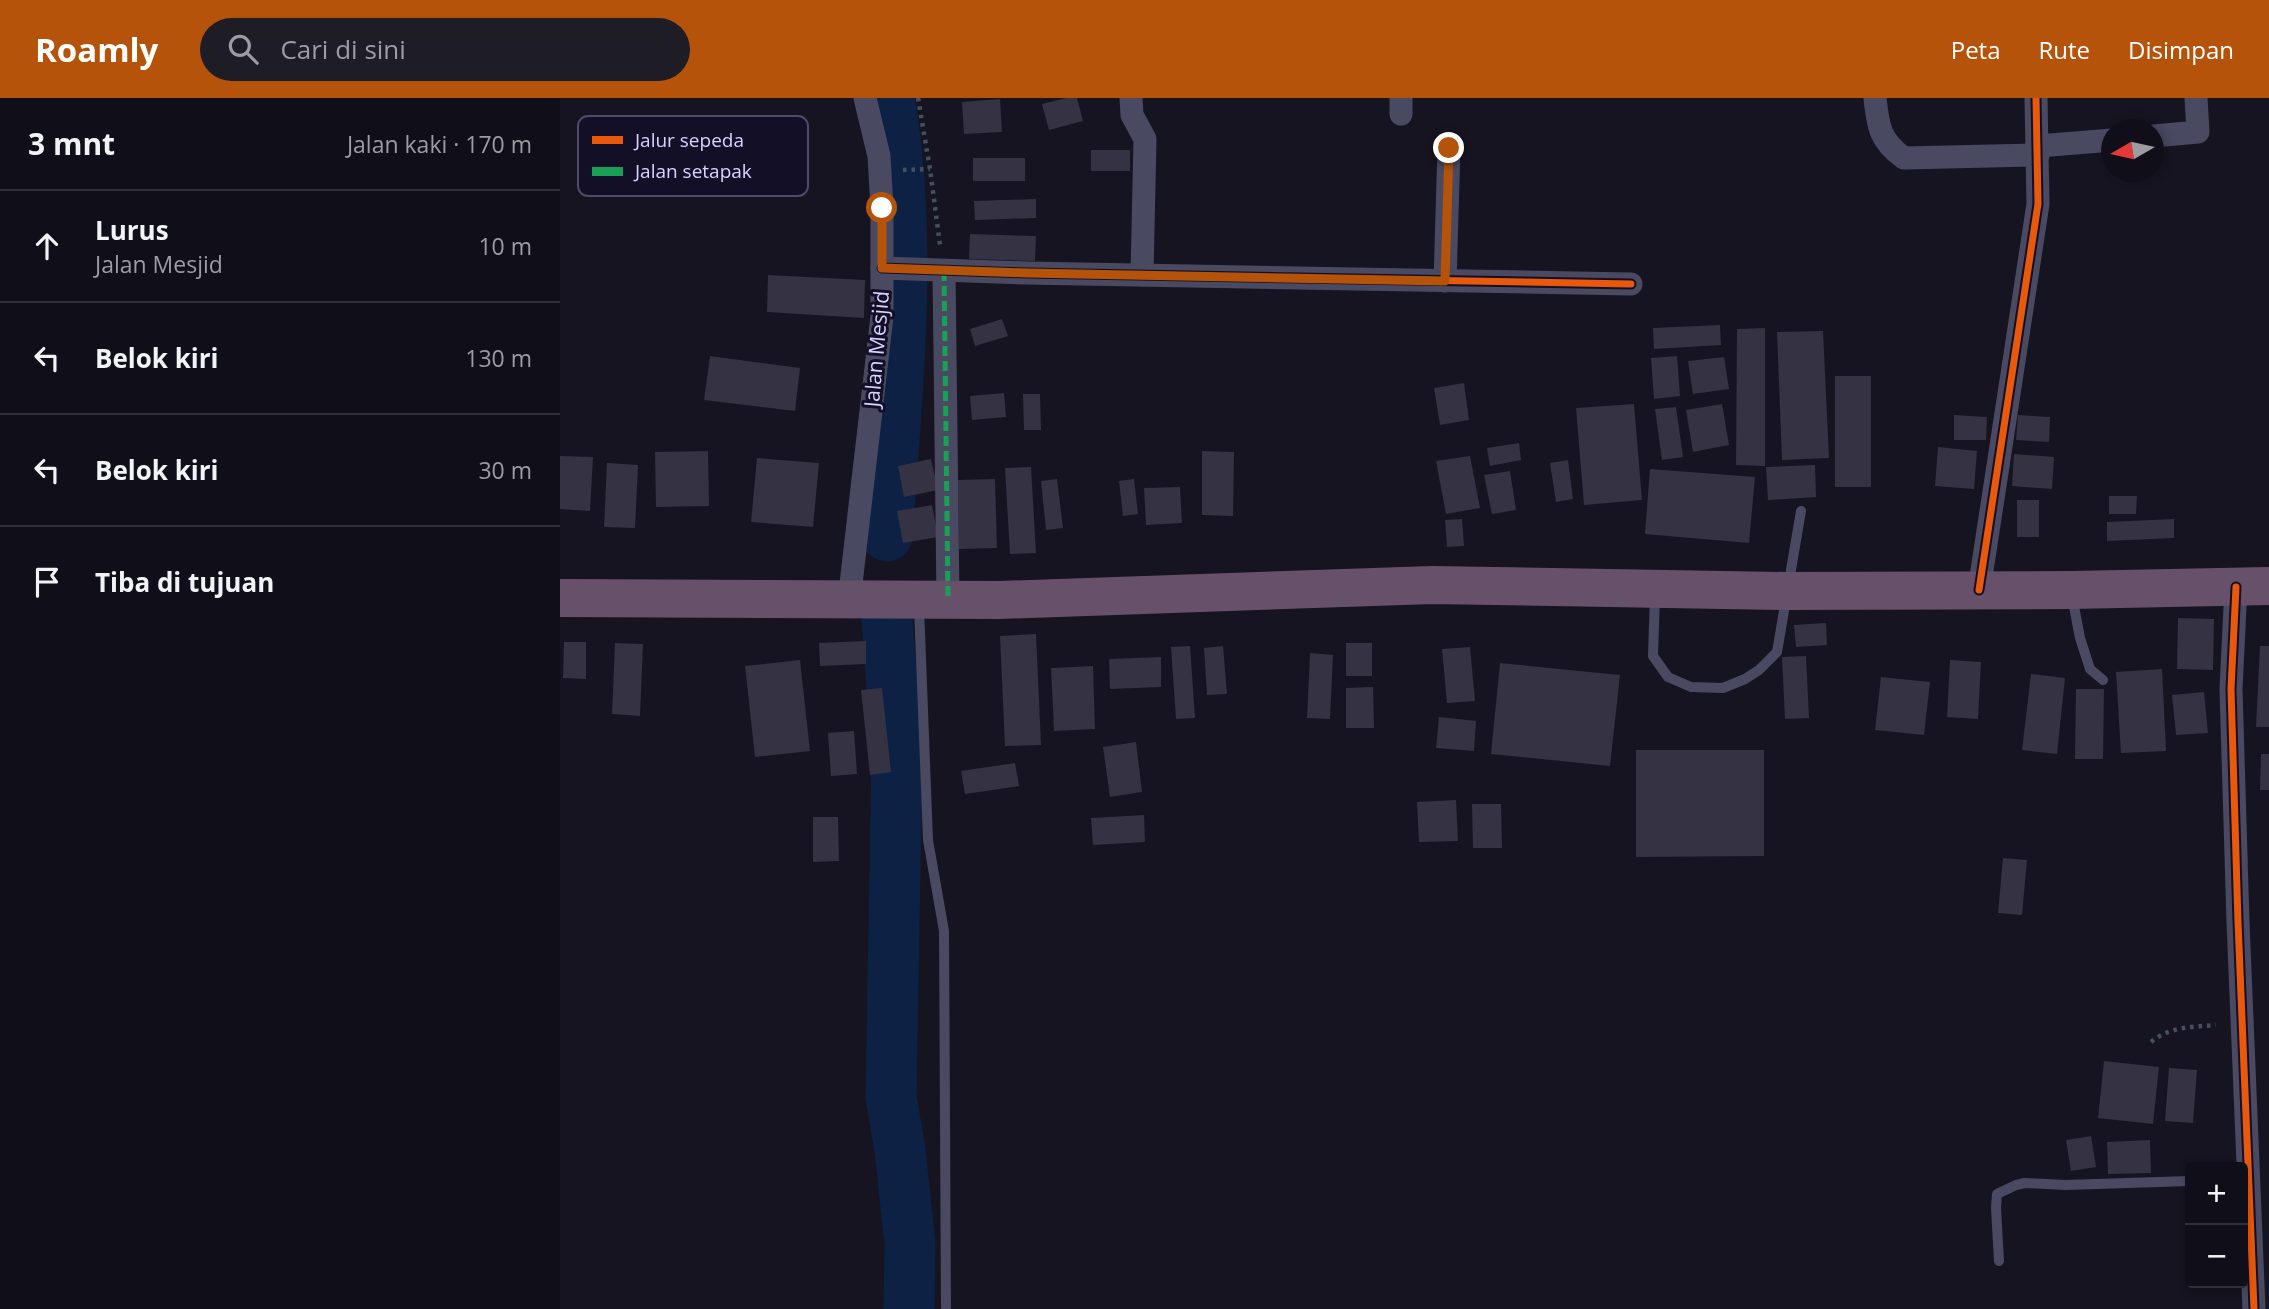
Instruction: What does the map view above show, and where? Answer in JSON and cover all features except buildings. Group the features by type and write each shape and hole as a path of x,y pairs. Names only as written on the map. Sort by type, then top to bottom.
{"highway":[{"path":"560,598 1027,600 1432,585 1786,591 2252,587"}],"street":[{"name":"Jalan Mesjid","path":"858,601 882,316 890,269 879,156 866,98"},
{"path":"1131,98 1132,115 1145,139 1142,275"},
{"path":"1875,98 1877,118 1887,146 1904,158 2038,151 2101,142"},
{"path":"1979,590 2038,204 2036,98"},
{"path":"2164,135 2198,132 2196,98"},
{"path":"1445,281 1449,148"},
{"path":"890,269 1631,284"},
{"path":"925,601 938,271"},
{"path":"2246,1162 2231,689 2252,587"},
{"path":"2248,1212 2254,1309"}],"lane":[{"path":"1656,589 1653,656 1668,677 1691,687 1723,688 1745,680 1777,652 1801,511"},
{"path":"2071,590 2080,638 2090,669 2103,680"},
{"path":"925,601 928,840 944,931 946,1309"},
{"path":"1999,1261 1996,1208 1997,1194 2002,1190 2025,1183 2065,1185 2185,1181"}],"path":[{"path":"918,98 930,169 938,271"},
{"path":"2151,1042 2174,1029 2242,1023"}],"waterway":[{"path":"887,536 899,372 902,261 897,152 889,98"},
{"path":"887,620 897,755 891,1097 900,1150 910,1244 909,1309"}],"marked path":[{"path":"944,271 948,600"}],"cycle path":[{"path":"1979,590 2038,204 2036,98"},
{"path":"882,268 1631,284"},
{"path":"2236,587 2231,689 2254,1309"}],"route":[{"path":"882,208 882,268 1445,281 1449,148"}]}
